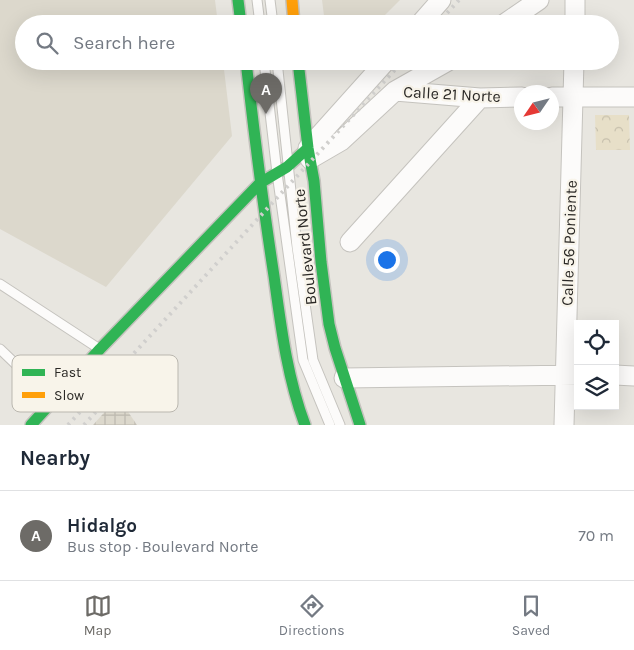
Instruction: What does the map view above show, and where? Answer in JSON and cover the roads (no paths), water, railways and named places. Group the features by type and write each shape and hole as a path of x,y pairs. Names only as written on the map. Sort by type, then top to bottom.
{"main road":[{"path":"238,0 240,15"},
{"path":"292,0 293,15"},
{"name":"Boulevard Norte","path":"247,70 260,183 288,372 305,425"},
{"name":"Boulevard Norte","path":"299,70 314,180 321,262 330,324 335,348 360,425"},
{"name":"Calle 21 Norte","path":"95,355 260,183 309,153"},
{"name":"Calle 21 Norte","path":"31,425 43,412"}],"street":[{"path":"428,15 441,0"},
{"path":"517,15 539,0"},
{"path":"575,0 575,15"},
{"path":"309,153 378,70"},
{"path":"395,91 432,70"},
{"name":"Calle 56 Poniente","path":"564,425 571,375 574,70"},
{"name":"Calle 21 Norte","path":"309,153 341,141 395,91 480,98 514,98"},
{"path":"559,97 634,97"},
{"path":"350,242 480,98"},
{"path":"344,378 571,375"},
{"path":"619,376 634,376"}],"lane":[{"path":"257,0 259,15"},
{"path":"270,0 272,15"},
{"path":"265,70 276,173 304,360 330,425"},
{"path":"277,70 297,247 313,360 340,425"},
{"path":"0,284 100,349"},
{"path":"0,349 12,361"}],"railway":[{"path":"445,15 459,0"},
{"path":"132,355 395,70"},
{"path":"68,425 80,412"},
{"path":"84,425 96,412"}],"place":[{"name":"Hidalgo","path":"266,114"}]}
